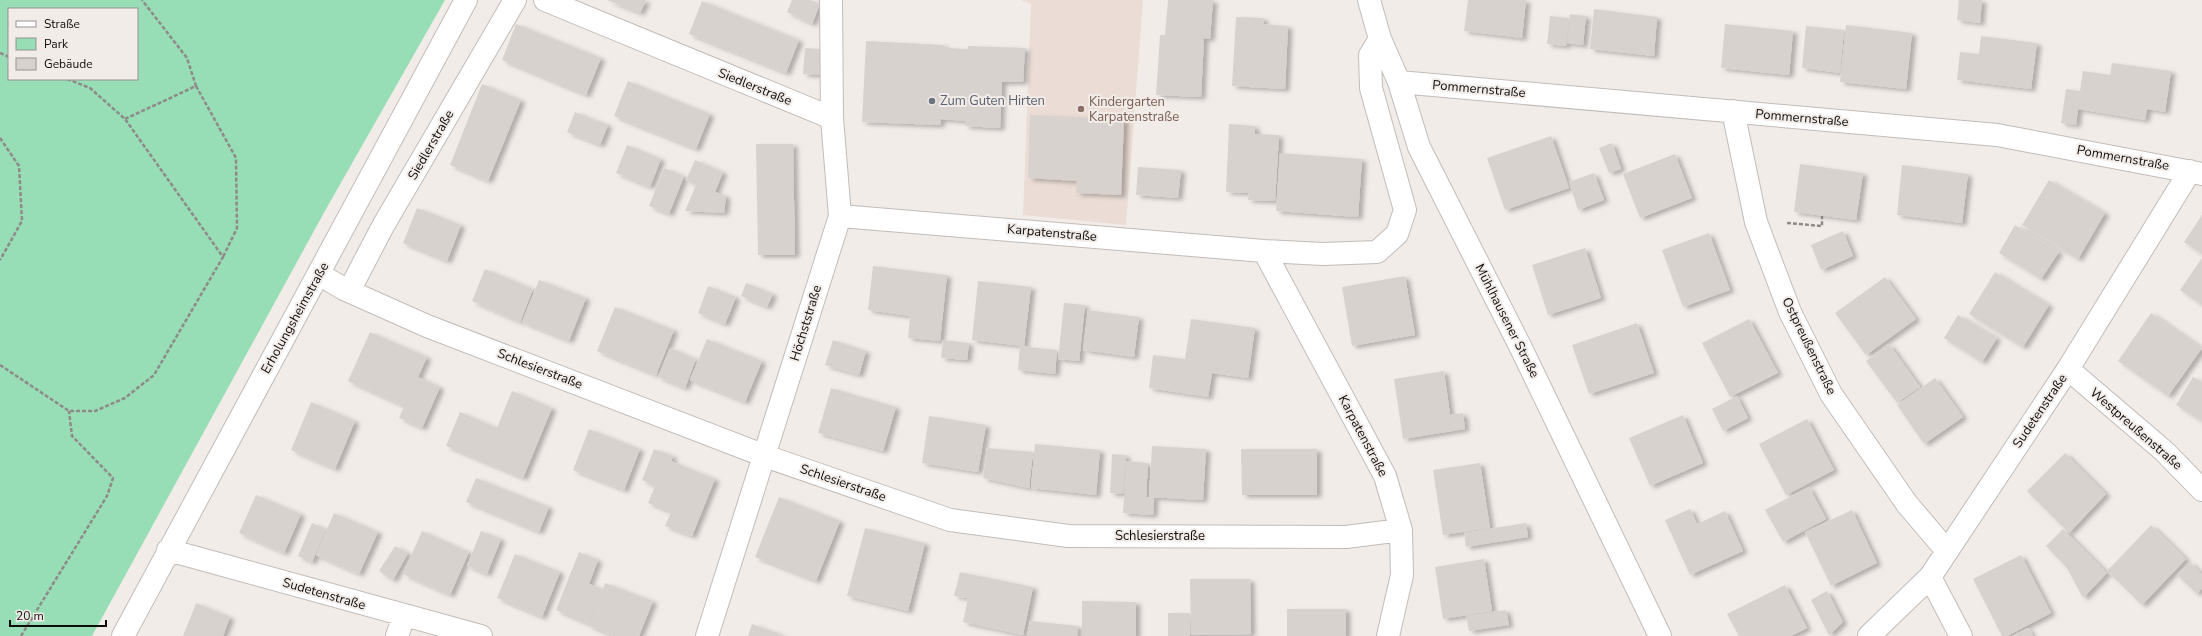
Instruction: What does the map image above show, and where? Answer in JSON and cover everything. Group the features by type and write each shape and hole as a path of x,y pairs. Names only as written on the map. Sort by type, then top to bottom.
{"street":[{"name":"Erholungsheimstraße","path":"123,636 168,550 319,274 466,0"},
{"name":"Siedlerstraße","path":"349,291 383,226 515,0"},
{"name":"Siedlerstraße","path":"545,0 832,118"},
{"name":"Höchststraße","path":"707,636 840,216 832,118 831,0"},
{"name":"Mühlhausener Straße","path":"1369,0 1380,39 1399,82 1419,147 1522,348 1660,636"},
{"name":"Karpatenstraße","path":"840,216 1264,251 1323,254 1377,252 1397,234 1404,210 1371,88 1370,55 1380,39"},
{"name":"Pommernstraße","path":"1399,82 1997,135 2196,173"},
{"name":"Ostpreußenstraße","path":"1733,111 1756,222 1790,312 1831,394 1908,504 1947,551"},
{"name":"Sudetenstraße","path":"1869,636 1930,577 2196,173"},
{"name":"Karpatenstraße","path":"1264,251 1385,476 1401,530 1402,575 1388,636"},
{"name":"Schlesierstraße","path":"319,274 349,291 427,326 765,456 950,520 1068,536 1346,537 1401,530"},
{"name":"Westpreußenstraße","path":"2068,369 2164,451 2202,490"},
{"name":"Sudetenstraße","path":"168,550 400,626 481,636"},
{"path":"1930,577 1961,636"}],"path":[{"path":"0,365 69,411 95,412 125,398 154,375 223,257 237,228 236,158 196,86 187,58 142,0"},
{"path":"69,80 90,88 125,120 223,257"},
{"path":"125,120 196,86"},
{"path":"0,138 19,166 22,221 0,260"},
{"path":"1756,222 1822,226 1822,216"},
{"path":"22,636 107,496 113,478 72,436 69,411"}],"shaded area":[{"name":"Kindergarten Karpatenstraße","path":"1021,0 1143,0 1126,225 1023,215 1031,4"}],"green space":[{"path":"0,0 445,0 326,209 92,636 0,636"}],"building":[{"path":"607,0 646,0 640,13"},
{"path":"792,0 810,0 820,4 812,24 787,12"},
{"path":"1168,0 1213,0 1210,39 1204,38 1201,97 1156,95 1160,35 1165,35"},
{"path":"1468,0 1526,0 1522,38 1464,31"},
{"path":"1959,0 1982,0 1980,23 1957,20"},
{"path":"702,1 799,40 786,73 689,34"},
{"path":"1594,9 1657,17 1654,56 1590,49"},
{"path":"1570,14 1586,16 1583,45 1567,43"},
{"path":"1550,16 1569,18 1566,46 1547,44"},
{"path":"1236,17 1264,18 1263,24 1288,26 1285,89 1232,86"},
{"path":"516,24 601,58 586,95 502,60"},
{"path":"1725,24 1793,31 1789,75 1721,68"},
{"path":"1846,25 1912,33 1906,89 1840,82"},
{"path":"1806,26 1844,30 1840,73 1802,68"},
{"path":"1981,36 2037,43 2031,89 1957,80 1960,52 1979,54"},
{"name":"Zum Guten Hirten","path":"866,41 944,45 945,48 968,49 968,46 1025,48 1023,82 1002,82 1000,128 965,126 965,121 941,119 940,125 862,122"},
{"path":"805,48 822,49 821,75 803,74"},
{"path":"2112,63 2171,71 2165,112 2147,109 2145,120 2078,109 2076,125 2061,123 2066,89 2080,91 2083,71 2110,75"},
{"path":"628,81 710,114 696,149 614,116"},
{"path":"482,84 521,100 488,181 450,165"},
{"path":"575,112 608,125 600,145 567,132"},
{"path":"1030,115 1124,119 1121,195 1076,193 1077,181 1028,178"},
{"path":"1229,124 1255,126 1255,134 1279,135 1275,201 1248,200 1249,193 1226,192"},
{"path":"1551,136 1569,188 1505,210 1487,158"},
{"path":"1612,143 1621,169 1609,173 1599,148"},
{"path":"756,144 793,144 795,255 758,255"},
{"path":"627,145 661,159 650,187 616,173"},
{"path":"1280,153 1362,159 1358,217 1276,211"},
{"path":"1675,154 1692,198 1640,218 1623,174"},
{"path":"695,160 723,172 715,192 726,196 724,213 685,211 696,185 686,180"},
{"path":"1800,164 1863,173 1856,220 1794,212"},
{"path":"1902,165 1968,174 1962,223 1897,215"},
{"path":"1138,167 1181,170 1178,198 1136,195"},
{"path":"664,168 684,176 669,214 649,206"},
{"path":"1594,173 1604,200 1578,210 1569,182"},
{"path":"2049,180 2105,213 2078,259 2022,225"},
{"path":"417,208 461,225 447,261 403,243"},
{"path":"2202,215 2202,254 2184,242"},
{"path":"2015,225 2059,252 2041,279 1999,253"},
{"path":"1843,231 1853,256 1821,270 1811,245"},
{"path":"1709,233 1730,290 1683,307 1662,250"},
{"path":"1585,248 1601,298 1548,315 1532,265"},
{"path":"2202,258 2202,305 2180,290"},
{"path":"873,266 947,275 940,341 908,338 910,316 868,310"},
{"path":"485,269 533,289 520,322 472,301"},
{"path":"1995,272 2049,305 2023,347 1969,314"},
{"path":"1405,276 1415,335 1352,346 1342,287"},
{"path":"1885,277 1916,319 1866,355 1835,313"},
{"path":"539,280 586,298 569,341 522,322"},
{"path":"978,281 1031,287 1024,346 972,340"},
{"path":"746,283 773,294 767,307 741,296"},
{"path":"708,286 736,297 725,324 698,313"},
{"path":"1064,303 1085,305 1079,361 1058,359"},
{"path":"615,307 674,330 656,375 597,351"},
{"path":"1088,310 1139,317 1134,357 1083,350"},
{"path":"2151,313 2202,348 2168,396 2118,361"},
{"path":"1958,315 1997,338 1982,362 1944,338"},
{"path":"1191,319 1255,328 1248,378 1212,373 1208,397 1149,388 1153,355 1185,359"},
{"path":"1749,319 1778,373 1730,397 1702,343"},
{"path":"1637,323 1654,373 1589,394 1572,345"},
{"path":"370,332 427,357 418,377 440,387 422,428 399,418 404,406 348,381"},
{"path":"707,339 762,361 745,402 690,380"},
{"path":"833,340 866,351 859,375 825,365"},
{"path":"943,340 969,343 967,360 941,358"},
{"path":"1889,344 1920,387 1897,403 1866,361"},
{"path":"1020,346 1057,350 1055,374 1018,370"},
{"path":"670,348 696,359 685,388 658,377"},
{"path":"1444,371 1450,415 1463,413 1465,429 1403,439 1394,379"},
{"path":"2193,377 2202,382 2202,421 2176,405"},
{"path":"1935,378 1963,417 1924,444 1897,405"},
{"path":"831,388 896,407 883,451 818,433"},
{"path":"512,391 552,408 523,478 446,446 460,412 497,428"},
{"path":"1737,396 1748,418 1723,431 1712,409"},
{"path":"311,402 355,421 335,469 291,450"},
{"path":"1683,415 1703,463 1650,486 1629,438"},
{"path":"929,416 986,425 978,472 922,463"},
{"path":"1807,419 1834,470 1786,495 1759,444"},
{"path":"589,429 640,449 624,490 573,470"},
{"path":"1035,444 1100,450 1096,495 1031,488"},
{"path":"1152,446 1206,449 1203,500 1149,497"},
{"path":"987,448 1033,452 1029,488 983,478"},
{"path":"654,449 673,456 671,461 715,479 692,536 665,526 671,512 648,503 655,486 642,480"},
{"path":"1241,449 1317,449 1317,495 1242,495"},
{"path":"2065,453 2106,494 2069,533 2027,491"},
{"path":"1112,454 1126,455 1123,494 1110,493"},
{"path":"1126,461 1148,463 1146,497 1154,498 1153,515 1123,513"},
{"path":"1480,463 1490,528 1443,535 1433,470"},
{"path":"476,478 549,507 539,532 466,502"},
{"path":"1809,487 1826,519 1783,542 1765,510"},
{"path":"256,495 301,514 284,553 239,533"},
{"path":"779,497 840,521 816,581 755,557"},
{"path":"1690,509 1697,524 1725,511 1743,551 1690,575 1665,520"},
{"path":"1852,510 1877,563 1831,586 1805,532"},
{"path":"334,513 378,532 359,574 316,555"},
{"path":"312,523 326,529 312,562 298,556"},
{"path":"1526,523 1528,537 1466,547 1464,533"},
{"path":"2151,525 2186,559 2142,605 2107,571"},
{"path":"865,528 925,543 908,611 847,596"},
{"path":"2063,529 2107,573 2083,598 2067,568 2046,546"},
{"path":"422,531 469,552 450,595 403,574"},
{"path":"481,531 501,539 487,574 467,566"},
{"path":"395,546 408,553 393,580 379,571"},
{"path":"579,552 598,560 589,584 603,589 605,583 653,601 639,636 614,636 589,626 598,600 589,624 556,610"},
{"path":"515,554 560,572 542,617 497,598"},
{"path":"2021,555 2051,613 2007,636 2002,636 1973,579"},
{"path":"1484,559 1492,611 1443,619 1435,567"},
{"path":"2190,562 2202,574 2202,588 2197,594 2177,575"},
{"path":"960,572 1033,587 1023,635 963,622 968,598 954,596"},
{"path":"1190,579 1250,579 1251,634 1191,635"},
{"path":"1785,585 1807,628 1791,636 1739,636 1727,614"},
{"path":"1827,591 1843,622 1829,635 1811,600"},
{"path":"1082,601 1136,602 1136,636 1082,636"},
{"path":"196,603 230,617 223,636 183,636"},
{"path":"1287,609 1346,609 1346,636 1287,636"},
{"path":"1506,610 1509,625 1469,631 1466,616"},
{"path":"1168,613 1190,613 1190,636 1168,636"},
{"path":"1030,621 1078,626 1077,636 1027,636"},
{"path":"752,624 785,636 748,636"},
{"path":"2028,628 2033,636 2012,636"}],"place":[{"name":"Zum Guten Hirten","path":"932,101"},
{"name":"Kindergarten Karpatenstraße","path":"1081,109"}]}
